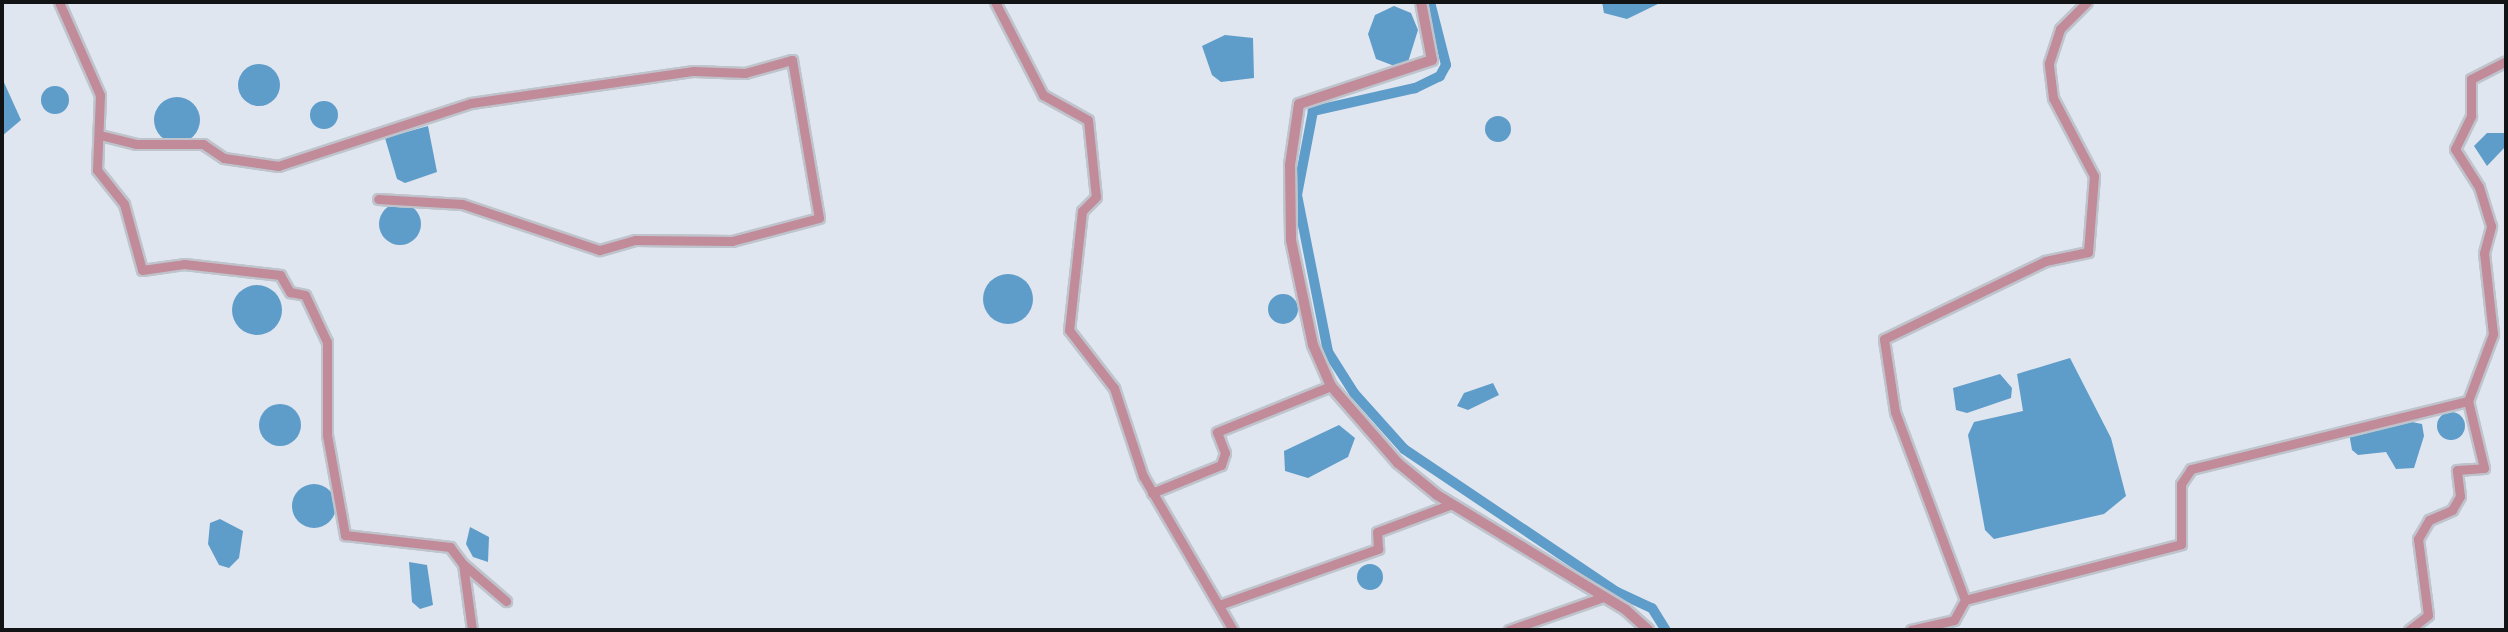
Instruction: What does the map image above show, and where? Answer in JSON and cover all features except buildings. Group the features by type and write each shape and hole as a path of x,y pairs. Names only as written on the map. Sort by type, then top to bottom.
{"street":[{"path":"59,2 100,95 97,170 124,204 142,270 184,264 280,275 290,292 305,295 327,342 327,435 345,535 450,547 463,564 506,601"},
{"path":"995,2 1042,95 1088,120 1096,197 1082,211 1069,330 1114,388 1152,493 1233,630"},
{"path":"1421,2 1433,60 1299,104 1290,165 1292,240 1313,345 1331,386 1398,463 1452,504 1603,597 1648,630"},
{"path":"1965,600 1895,412 1884,339 2045,261 2088,252 2094,176 2053,98 2049,63 2060,29 2087,2"},
{"path":"100,135 136,144 203,144 224,158 278,166 471,103 694,71 745,73 792,60 819,218 732,241 635,240 599,250 462,204 378,199"},
{"path":"2409,630 2428,615 2418,539 2429,520 2452,510 2460,496 2457,470 2484,468 2468,401 2493,334 2484,253 2491,226 2479,187 2455,149 2470,116 2470,79 2506,61"},
{"path":"1152,493 1221,465 1225,453 1217,432 1331,386"},
{"path":"1910,630 1954,620 1965,600 2181,544 2180,484 2191,469 2468,401"},
{"path":"1219,605 1378,549 1377,532 1452,504"},
{"path":"463,564 472,630"},
{"path":"1509,630 1603,597"}],"water":[{"path":"1602,2 1662,2 1627,19 1604,13"},
{"path":"1394,6 1411,13 1418,30 1408,62 1397,67 1376,59 1368,34 1375,15"},
{"path":"1225,35 1253,38 1254,78 1221,82 1212,75 1202,46"},
{"path":"259,64 274,70 280,85 274,100 259,106 244,100 238,85 244,70"},
{"path":"2,78 21,120 2,136"},
{"path":"55,86 65,90 69,100 65,110 55,114 45,110 41,100 45,90"},
{"path":"177,97 193,104 200,120 193,136 177,143 161,136 154,120 161,104"},
{"path":"324,101 334,105 338,115 334,125 324,129 314,125 310,115 314,105"},
{"path":"1498,116 1507,120 1511,129 1507,138 1498,142 1489,138 1485,129 1489,120"},
{"path":"428,126 437,172 405,183 397,179 385,138"},
{"path":"2487,133 2506,133 2506,146 2487,166 2474,146"},
{"path":"400,203 415,209 421,224 415,239 400,245 385,239 379,224 385,209"},
{"path":"1008,274 1026,281 1033,299 1026,317 1008,324 990,317 983,299 990,281"},
{"path":"257,285 275,292 282,310 275,328 257,335 239,328 232,310 239,292"},
{"path":"1283,294 1289,295 1297,303 1297,315 1289,323 1283,324 1277,323 1269,315 1268,309 1269,303 1277,295"},
{"path":"2070,358 2111,438 2126,496 2104,514 1994,539 1985,530 1968,435 1974,422 2023,411 2017,374"},
{"path":"2000,374 2012,388 2011,398 1967,413 1956,410 1953,388"},
{"path":"1493,383 1499,395 1468,410 1457,406 1464,393"},
{"path":"280,404 295,410 301,425 295,440 280,446 265,440 259,425 265,410"},
{"path":"2451,412 2461,416 2465,426 2461,436 2451,440 2441,436 2437,426 2441,416"},
{"path":"2412,422 2422,424 2424,436 2414,468 2396,469 2386,452 2358,455 2352,450 2349,433"},
{"path":"1339,425 1355,438 1348,457 1308,478 1285,471 1284,451"},
{"path":"314,484 323,485 330,490 335,497 335,515 330,522 323,527 314,528 305,527 298,522 293,515 292,506 293,497 298,490 305,485"},
{"path":"220,519 243,531 239,558 229,568 219,565 208,544 210,523"},
{"path":"470,527 489,537 488,562 473,557 466,544"},
{"path":"409,562 427,565 433,605 420,609 412,602"},
{"path":"1370,564 1379,568 1383,577 1379,586 1370,590 1361,586 1357,577 1361,568"}],"waterway":[{"path":"1430,2 1446,65 1440,76 1415,88 1313,111 1297,195 1328,352 1354,393 1404,449 1617,592 1652,608 1666,630"}]}
